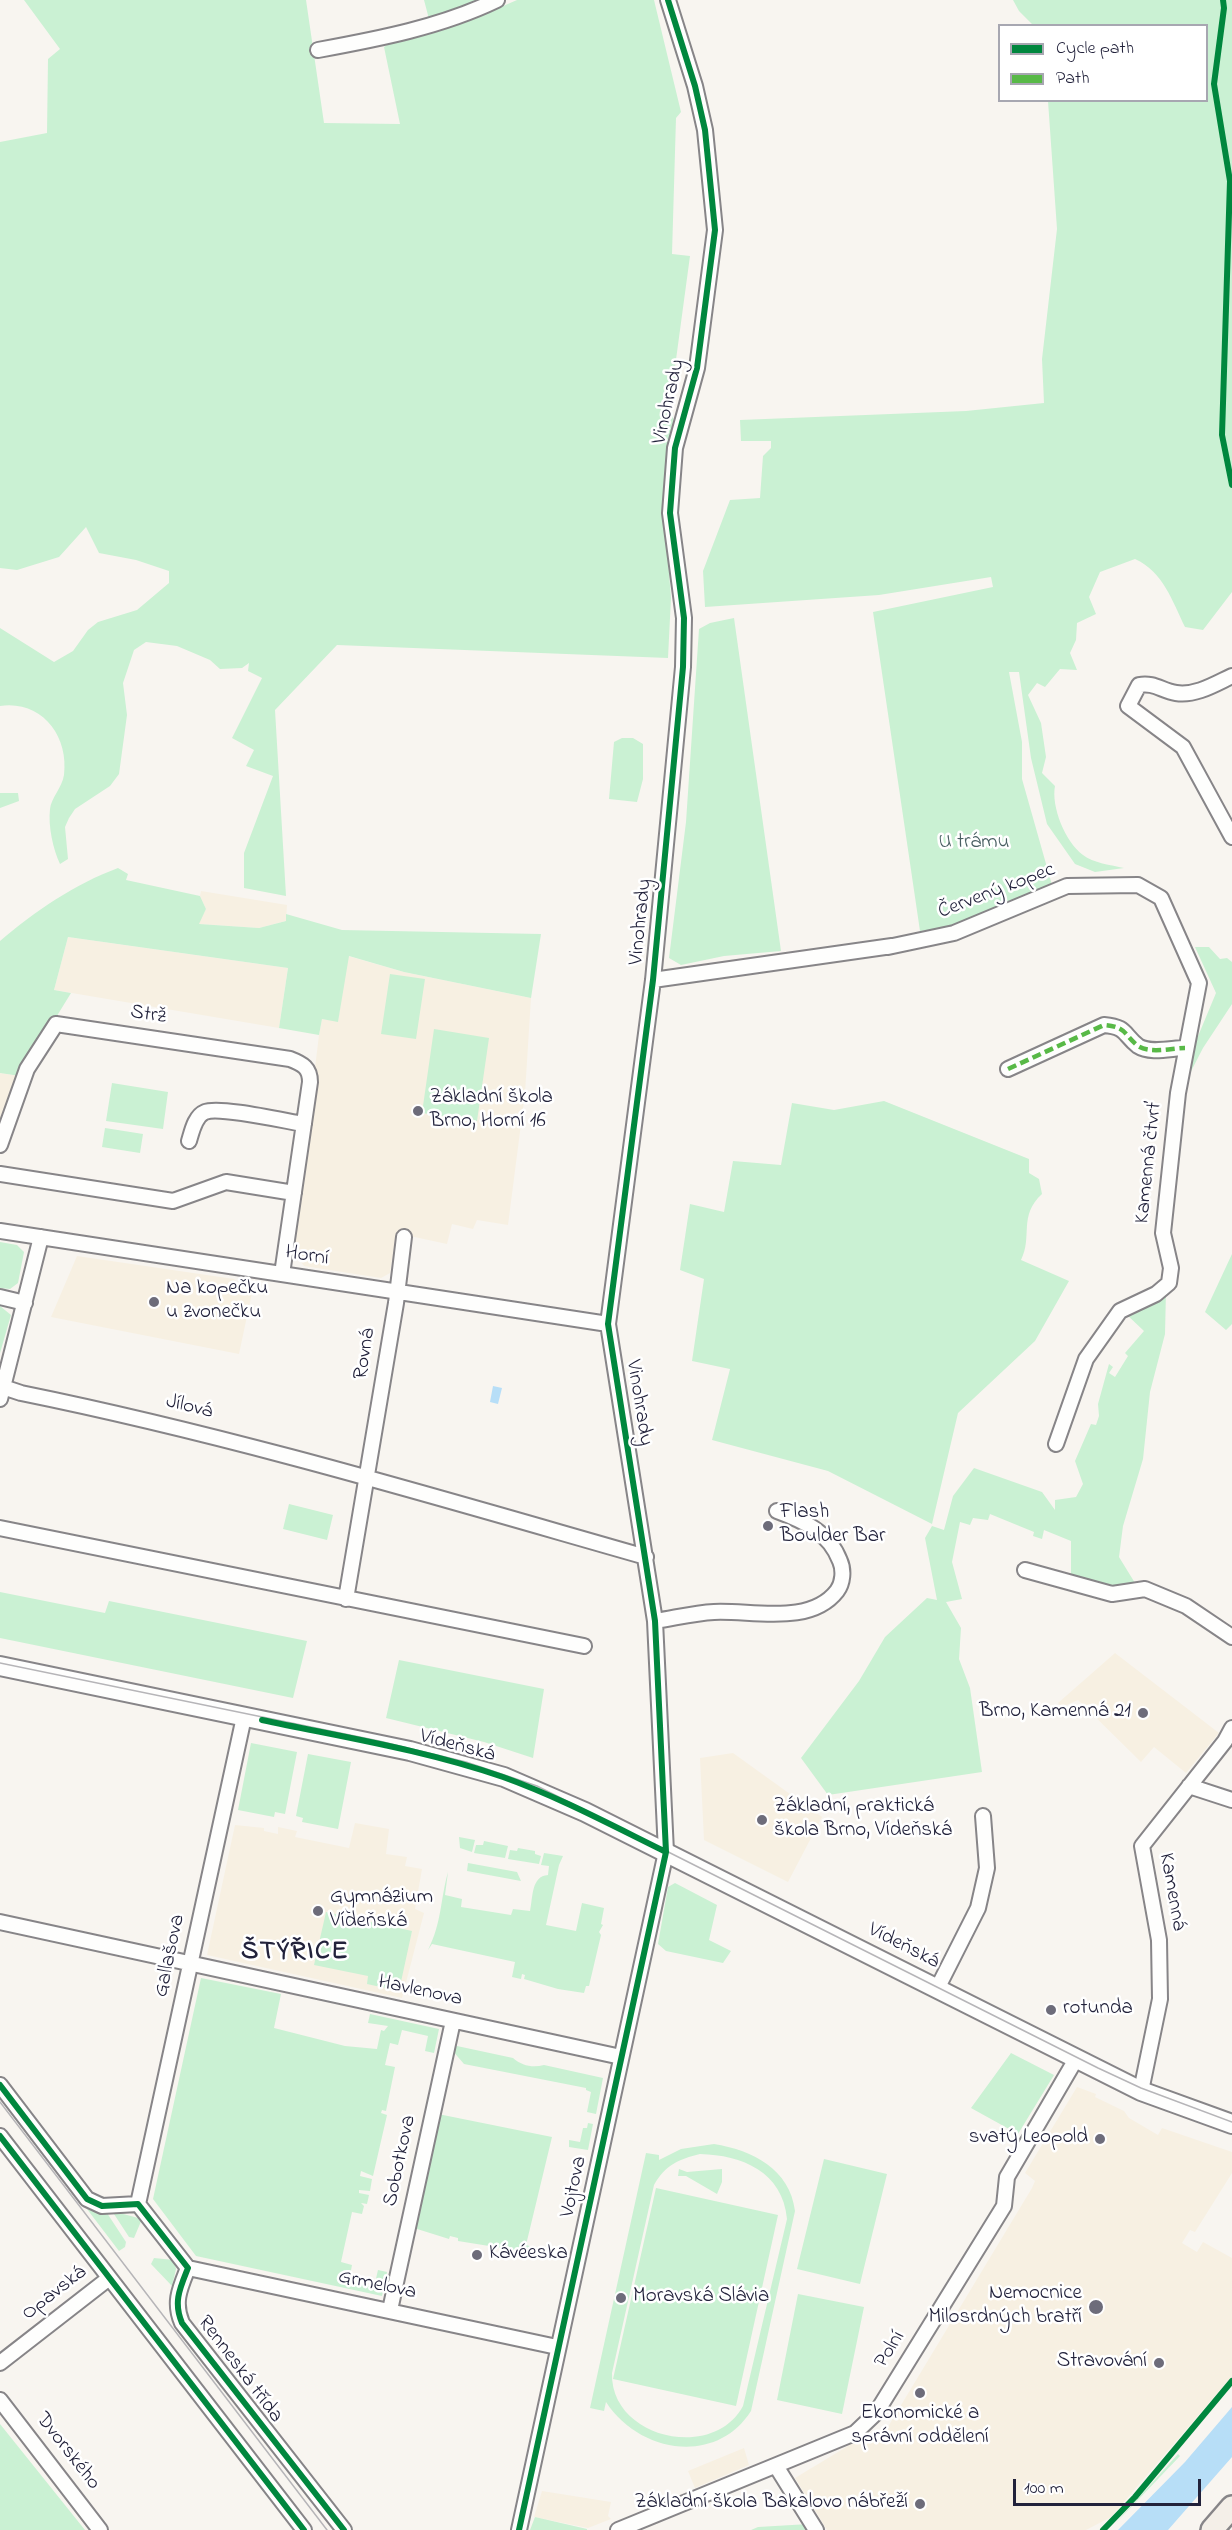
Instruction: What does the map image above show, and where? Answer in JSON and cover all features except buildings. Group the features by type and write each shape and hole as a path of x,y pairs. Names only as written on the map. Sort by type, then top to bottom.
{"main road":[{"name":"Vídeňská","path":"0,1666 378,1744 504,1778 585,1812 1141,2091 1232,2124"},
{"path":"1212,2530 1231,2518"}],"street":[{"path":"318,50 384,38 461,15 497,0"},
{"name":"Vinohrady","path":"666,1852 655,1621 608,1323 653,980 683,667 684,618 670,513 675,448 697,368 715,230 705,130 695,86 668,0"},
{"path":"1232,676 1197,692 1176,693 1149,683 1139,685 1128,706 1183,747 1232,837"},
{"name":"Červený kopec","path":"653,980 890,946 954,933 1067,886 1138,885 1161,898 1199,983 1198,1000 1185,1048 1178,1093"},
{"name":"Strž","path":"0,1146 27,1069 56,1024 303,1064 310,1074 310,1082 282,1274"},
{"path":"1008,1070 1104,1025 1118,1026 1139,1046 1148,1049 1185,1048"},
{"name":"Kamenná čtvrť","path":"1056,1444 1086,1359 1120,1311 1156,1294 1168,1282 1171,1268 1163,1233 1178,1093"},
{"path":"189,1141 196,1120 204,1112 218,1110 304,1124"},
{"path":"0,1174 173,1201 226,1182 294,1193"},
{"name":"Horní","path":"0,1231 608,1323"},
{"path":"1,1391 41,1237"},
{"name":"Rovná","path":"367,1478 404,1237"},
{"path":"0,1297 25,1303"},
{"name":"Jílová","path":"1,1391 214,1436 646,1557"},
{"path":"346,1599 367,1478"},
{"path":"655,1621 714,1612 800,1612 826,1602 840,1587 842,1567 839,1557 830,1542 815,1528 777,1511"},
{"path":"0,1528 584,1646"},
{"path":"1025,1570 1112,1594 1145,1589 1186,1606 1232,1636"},
{"name":"Gallašova","path":"138,2204 244,1717"},
{"name":"Kamenná","path":"1141,2091 1160,1999 1159,1940 1142,1846 1232,1728"},
{"path":"1189,1786 1232,1800"},
{"name":"Vídeňská","path":"937,1989 978,1908 987,1868 983,1816"},
{"name":"Vojtova","path":"519,2530 666,1852"},
{"name":"Havlenova","path":"0,1922 621,2057"},
{"name":"Sobotkova","path":"390,2310 453,2021"},
{"name":"Polní","path":"618,2530 855,2433 876,2414 1004,2206 1007,2177 1076,2060"},
{"path":"0,2085 87,2199 102,2206 138,2204 188,2268"},
{"path":"0,2136 108,2279 304,2530"},
{"name":"Grmelova","path":"188,2268 557,2347"},
{"name":"Renneská třída","path":"188,2268 177,2297 177,2311 182,2324 344,2530"},
{"name":"Opavská","path":"0,2363 108,2279"},
{"name":"Dvorského","path":"0,2400 100,2530"},
{"path":"776,2466 816,2530"}],"shaded area":[{"path":"201,891 287,905 286,921 259,928 198,924 206,909 200,896"},
{"path":"68,937 288,968 279,1028 54,990"},
{"name":"Základní škola Brno, Horní 16","path":"348,956 404,972 531,998 525,1093 508,1225 477,1220 473,1229 452,1224 447,1244 396,1233 390,1273 381,1278 304,1266 294,1253 317,1082 315,1068 319,1035 322,1019 338,1021"},
{"path":"0,1073 20,1076 0,1128"},
{"name":"Na kopečku u zvonečku","path":"77,1256 234,1279 239,1285 253,1288 239,1354 51,1317"},
{"name":"Brno, Kamenná 21","path":"1115,1653 1219,1733 1186,1773 1154,1747 1141,1762 1078,1700 1062,1707 1058,1703"},
{"name":"Základní, praktická škola Brno, Vídeňská","path":"733,1753 822,1817 788,1882 704,1840 700,1758"},
{"name":"Gymnázium Vídeňská","path":"355,1823 389,1829 386,1854 407,1857 405,1866 422,1869 415,1909 424,1913 402,1998 207,1955 235,1825 264,1828 264,1831 278,1834 278,1827 297,1831 295,1837 349,1848"},
{"name":"Nemocnice Milosrdných bratří","path":"1077,2087 1096,2094 1095,2097 1124,2111 1129,2118 1158,2135 1162,2128 1232,2152 1232,2173 1195,2232 1190,2230 1182,2243 1197,2252 1203,2242 1232,2258 1232,2376 1111,2517 1086,2530 827,2530 795,2478 853,2443 877,2440 883,2435 1032,2188 1035,2181 1025,2173"},
{"path":"744,2448 749,2465 695,2488 688,2471"},
{"path":"542,2491 611,2502 608,2516 611,2519 588,2528 534,2517"}],"green space":[{"path":"24,0 306,0 324,123 400,124 384,47 390,43 478,17 517,0 654,0 681,112 676,118 672,254 690,256 675,367 682,367 671,405 674,424 665,478 664,510 671,598 668,658 337,645 275,710 286,896 244,888 244,853 273,776 246,766 254,750 232,738 262,678 248,671 249,663 242,668 220,669 210,660 177,646 146,642 134,650 123,683 127,715 119,774 110,786 75,809 69,818 65,827 68,859 60,864 52,837 50,816 51,805 64,775 62,746 57,734 40,715 15,706 0,706 0,628 54,662 73,651 88,630 98,622 137,610 169,583 169,571 136,560 99,553 86,527 59,557 17,570 0,568 0,142 47,133 48,59 60,49"},
{"path":"424,0 481,0 429,19"},
{"name":"U trámu","path":"1013,0 1232,0 1232,592 1203,630 1185,627 1160,579 1153,571 1135,559 1100,572 1089,597 1096,614 1077,623 1076,640 1070,653 1077,670 1060,669 1045,687 1037,683 1028,695 1041,723 1046,757 1042,773 1055,786 1057,813 1065,833 1076,849 1087,858 1124,868 1095,872 1075,864 1047,824 1031,758 1019,672 1009,672 1022,742 1022,779 1052,885 944,928 920,931 873,612 993,587 991,577 879,595 705,607 703,571 730,500 760,498 763,456 771,448 771,441 741,441 740,420 966,411 1044,403 1042,359 1057,229 1048,102 1208,102 1208,24 1032,24 1019,11"},
{"path":"734,618 781,951 724,956 681,965 669,958 686,822 699,629 710,623"},
{"path":"622,738 633,738 643,744 643,779 637,802 609,799 614,742"},
{"path":"0,793 18,793 19,801 0,808"},
{"path":"118,868 128,874 126,880 200,896 206,909 199,924 259,928 286,921 286,914 342,930 541,934 531,998 404,972 349,956 338,1022 322,1019 319,1035 279,1028 288,968 68,937 54,990 71,993 20,1076 0,1073 0,941 56,899"},
{"path":"1195,947 1209,947 1220,959 1227,958 1232,962 1232,1004 1203,1048 1185,1083 1191,1053 1216,993"},
{"path":"390,974 425,979 416,1039 381,1034"},
{"path":"434,1029 489,1038 477,1121 422,1113"},
{"path":"112,1083 168,1092 163,1129 106,1121"},
{"path":"884,1101 1029,1159 1029,1173 1039,1179 1042,1194 1030,1210 1026,1243 1021,1260 1069,1281 1035,1341 958,1413 932,1524 828,1471 712,1440 730,1369 692,1361 704,1279 680,1270 690,1204 724,1212 733,1161 781,1165 792,1103 834,1110"},
{"path":"105,1128 143,1134 140,1153 102,1147"},
{"path":"0,1242 17,1245 24,1252 18,1283 10,1289 0,1288"},
{"path":"1232,1254 1232,1324 1226,1330 1205,1312"},
{"path":"1166,1291 1165,1334 1150,1392 1143,1459 1123,1526 1119,1557 1135,1583 1110,1586 1071,1574 1071,1541 1044,1530 1042,1539 1033,1536 1034,1532 990,1514 988,1520 973,1518 970,1525 960,1522 952,1562 962,1599 946,1602 961,1628 959,1659 970,1688 982,1772 828,1795 801,1758 859,1681 885,1637 927,1598 937,1600 925,1538 932,1526 944,1530 953,1496 974,1468 1042,1492 1055,1510 1055,1500 1076,1497 1083,1484 1075,1461 1091,1424 1096,1425 1099,1416 1098,1404 1109,1364 1113,1367 1109,1373 1115,1377 1128,1356 1125,1353 1144,1331 1125,1313"},
{"path":"0,1306 11,1315 0,1353"},
{"path":"289,1504 333,1515 327,1540 283,1529"},
{"path":"0,1592 105,1613 109,1601 307,1641 293,1698 0,1638"},
{"path":"399,1660 544,1689 533,1758 484,1742 386,1718"},
{"path":"251,1743 297,1752 285,1814 275,1812 274,1817 238,1810"},
{"path":"308,1754 351,1762 338,1829 302,1822 303,1818 296,1816"},
{"path":"459,1837 475,1840 472,1852 460,1848"},
{"path":"484,1841 508,1846 505,1858 474,1853 476,1845 483,1845"},
{"path":"518,1848 535,1851 535,1854 541,1856 539,1864 508,1859 510,1850 517,1851"},
{"path":"544,1853 563,1856 546,1925 576,1931 582,1903 604,1908 601,1924 603,1925 599,1932 601,1935 589,1986 586,1986 584,1993 558,1989 524,1979 525,1975 522,1974 521,1979 512,1977 515,1962 432,1944 428,1950 438,1921 448,1872 445,1895 462,1899 461,1907 511,1915 513,1909 530,1911 538,1879 548,1875 549,1866 541,1865"},
{"path":"468,1863 517,1872 521,1881 467,1871"},
{"path":"675,1883 717,1905 709,1940 731,1951 723,1963 666,1951 658,1944 668,1887"},
{"path":"326,1912 412,1931 399,1991 367,1984 368,1976 314,1965"},
{"path":"201,1978 281,1994 274,2028 345,2046 377,2049 381,2030 384,2031 388,2026 368,2023 370,2014 439,2029 434,2053 425,2051 428,2036 402,2030 398,2045 390,2043 385,2065 395,2067 386,2111 382,2110 381,2113 387,2115 373,2176 361,2171 360,2176 372,2179 370,2191 359,2190 359,2193 369,2195 367,2204 361,2203 364,2206 362,2214 352,2212 341,2262 352,2265 349,2281 374,2287 378,2270 387,2272 382,2296 196,2256 153,2199"},
{"path":"457,2046 513,2058 528,2066 544,2065 603,2078 596,2114 587,2112 591,2092 586,2088 464,2064 452,2050"},
{"path":"1011,2053 1054,2075 1018,2134 971,2108"},
{"path":"0,2095 105,2210 126,2242 125,2247 119,2251"},
{"path":"438,2114 552,2137 526,2245 536,2248 534,2257 514,2253 514,2250 458,2241 458,2238 450,2236 449,2239 414,2228"},
{"path":"588,2123 593,2124 588,2150 569,2147 569,2140 580,2142 583,2128 587,2128"},
{"name":"Moravská Slávia","path":"714,2144 755,2157 767,2164 786,2184 792,2196 795,2211 751,2411 736,2428 718,2440 698,2446 678,2446 657,2442 638,2433 620,2419 606,2402 604,2411 590,2408 646,2153 659,2155 659,2160 681,2149","holes":["700,2154 716,2155 745,2163 758,2169 769,2178 778,2189 787,2219 743,2406 729,2423 710,2434 688,2437 666,2435 645,2427 627,2413 616,2395 612,2373 654,2185 663,2172 679,2161"]},
{"path":"824,2159 887,2174 860,2284 797,2269"},
{"path":"679,2169 687,2172 722,2169 722,2182 717,2194 686,2176 678,2176"},
{"path":"656,2188 778,2215 736,2406 613,2379"},
{"path":"112,2211 142,2219 134,2238 129,2237"},
{"path":"154,2258 174,2260 176,2269 172,2286 151,2264"},
{"path":"798,2294 864,2307 842,2414 777,2400"},
{"path":"0,2424 85,2530 0,2530"},
{"path":"1178,2454 1180,2456 1114,2525"},
{"path":"535,2517 587,2529 587,2530 530,2530"},
{"path":"809,2524 813,2530 751,2530 758,2527"}],"water":[{"path":"493,1386 502,1388 498,1404 490,1402"},
{"path":"1232,2407 1232,2457 1168,2530 1118,2530 1185,2462"}],"tram line":[{"path":"0,1663 379,1741 466,1762 537,1786 1098,2068 1141,2088 1232,2122"},
{"path":"0,2102 327,2530"}],"marked path":[{"path":"1008,1069 1104,1025 1121,1029 1138,1046 1149,1050 1185,1048"}],"cycle path":[{"path":"519,2530 666,1852 655,1621 608,1324 653,980 683,667 684,618 670,513 675,448 697,368 715,230 705,130 695,86 668,0"},
{"path":"1223,0 1224,8 1214,84 1230,181 1222,435 1232,485"},
{"path":"262,1720 353,1738 474,1767 565,1803 666,1852"},
{"path":"0,2085 87,2199 102,2206 138,2204 188,2268 178,2302 182,2323 344,2530"},
{"path":"0,2136 304,2530"},
{"path":"1103,2530 1135,2497 1232,2381"}],"place":[{"name":"Základní škola Brno, Horní 16","path":"418,1111"},
{"name":"Na kopečku u zvonečku","path":"154,1302"},
{"name":"Flash Boulder Bar","path":"768,1526"},
{"name":"Brno, Kamenná 21","path":"1143,1713"},
{"name":"Základní, praktická škola Brno, Vídeňská","path":"762,1820"},
{"name":"Gymnázium Vídeňská","path":"318,1911"},
{"name":"rotunda","path":"1051,2010"},
{"name":"svatý Leopold","path":"1100,2139"},
{"name":"Kávéeska","path":"477,2255"},
{"name":"Moravská Slávia","path":"621,2298"},
{"name":"Nemocnice Milosrdných bratří","path":"1096,2307"},
{"name":"Stravování","path":"1159,2363"},
{"name":"Ekonomické a správní oddělení","path":"920,2393"},
{"name":"Základní škola Bakalovo nábřeží","path":"920,2504"}],"district":[{"name":"ŠTÝŘICE","path":"295,1954"}]}
